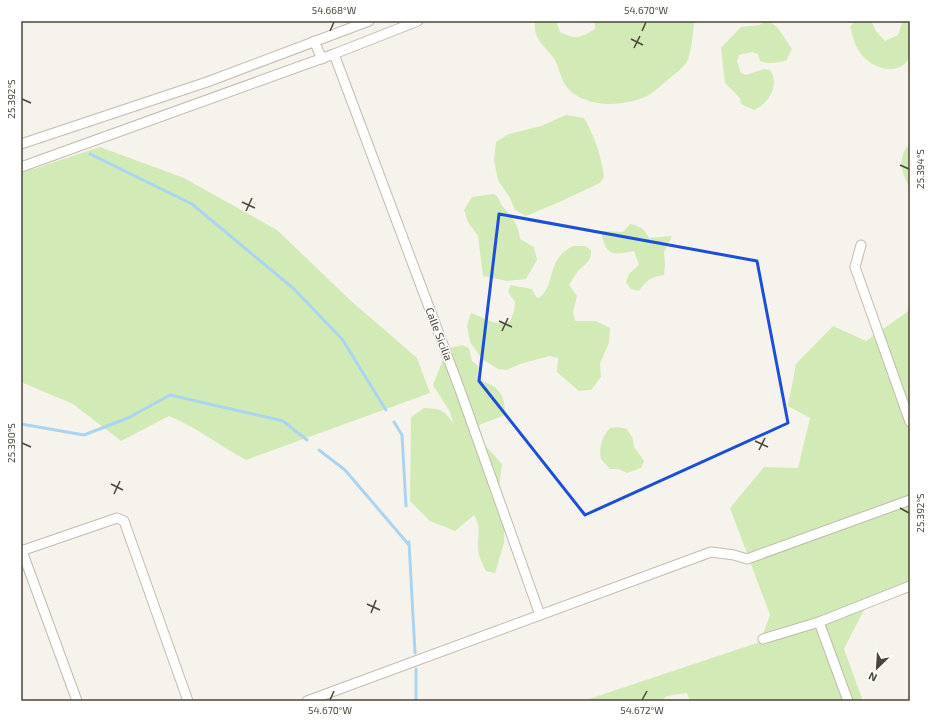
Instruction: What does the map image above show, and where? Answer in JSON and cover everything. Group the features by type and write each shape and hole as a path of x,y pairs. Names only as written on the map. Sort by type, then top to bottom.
{"street":[{"path":"21,144 207,82 369,21"},
{"path":"21,167 322,59 418,21"},
{"path":"314,41 322,59"},
{"name":"Calle Sicilia","path":"334,54 460,390 540,615"},
{"path":"861,245 855,267 910,422"},
{"path":"308,701 711,552 734,555 747,559 910,500"},
{"path":"77,701 22,551 117,518 124,522 188,701"},
{"path":"763,639 819,622 910,586"},
{"path":"819,622 848,701"}],"highlighted area":[{"path":"499,214 757,261 788,423 585,515 479,381"}],"green space":[{"path":"535,21 556,21 560,32 574,37 581,36 595,29 595,21 693,21 694,24 690,54 686,63 680,69 648,95 631,102 611,104 581,98 566,86 555,60 538,38 535,28"},
{"path":"765,21 770,22 778,28 792,49 786,61 773,63 760,61 758,54 752,52 739,55 737,61 741,73 746,75 764,69 770,70 773,76 773,88 768,99 754,110 741,104 740,98 725,83 721,48 741,27 760,25"},
{"path":"855,21 871,21 876,31 885,41 898,35 902,23 900,21 910,21 911,53 905,63 892,69 884,68 877,66 864,57 857,48 850,27"},
{"path":"566,115 584,118 597,146 604,177 600,183 526,216 515,210 510,198 498,180 494,160 496,142 509,134 541,126"},
{"path":"910,145 910,187 904,177 902,159 903,153"},
{"path":"100,147 184,178 277,230 350,300 417,358 430,393 246,460 179,420 169,416 121,441 73,404 21,382 21,173"},
{"path":"494,194 514,222 520,239 534,247 537,260 526,279 507,281 483,276 478,236 468,222 464,210 472,197"},
{"path":"630,224 642,228 649,238 672,236 664,252 664,275 649,280 639,291 631,289 626,282 629,274 639,265 634,251 619,253 610,252 605,245 601,231 623,232"},
{"path":"573,246 585,246 591,250 589,260 578,271 569,285 577,296 573,312 575,321 596,321 610,328 609,343 600,363 601,377 591,390 579,391 557,372 558,358 550,356 520,364 507,370 498,369 482,359 470,342 467,325 471,313 495,323 505,323 510,321 514,312 515,302 508,292 510,285 532,289 536,297 539,298 548,286 558,258"},
{"path":"910,310 910,592 865,608 844,649 863,701 690,701 687,693 667,696 661,701 583,701 760,642 770,615 730,508 764,467 798,468 810,418 788,406 796,364 833,326 866,341"},
{"path":"462,345 469,348 472,361 478,366 478,379 491,385 499,391 505,407 505,415 479,425 485,445 502,464 499,489 505,506 504,543 495,573 486,571 480,558 478,550 479,528 474,515 455,531 430,521 410,501 411,417 424,408 434,409 444,412 453,423 450,412 433,385 445,355 450,348"},
{"path":"618,427 627,429 633,439 634,447 644,461 641,468 627,473 619,469 610,469 601,459 600,450 605,435 610,428"}],"waterway":[{"path":"90,154 192,204 294,289 342,339 386,410"},
{"path":"21,424 84,435 128,418 170,395 283,421 307,440"},
{"path":"394,422 402,435 406,506"},
{"path":"319,450 345,470 409,545"},
{"path":"409,542 415,653"},
{"path":"416,669 416,701"}]}
